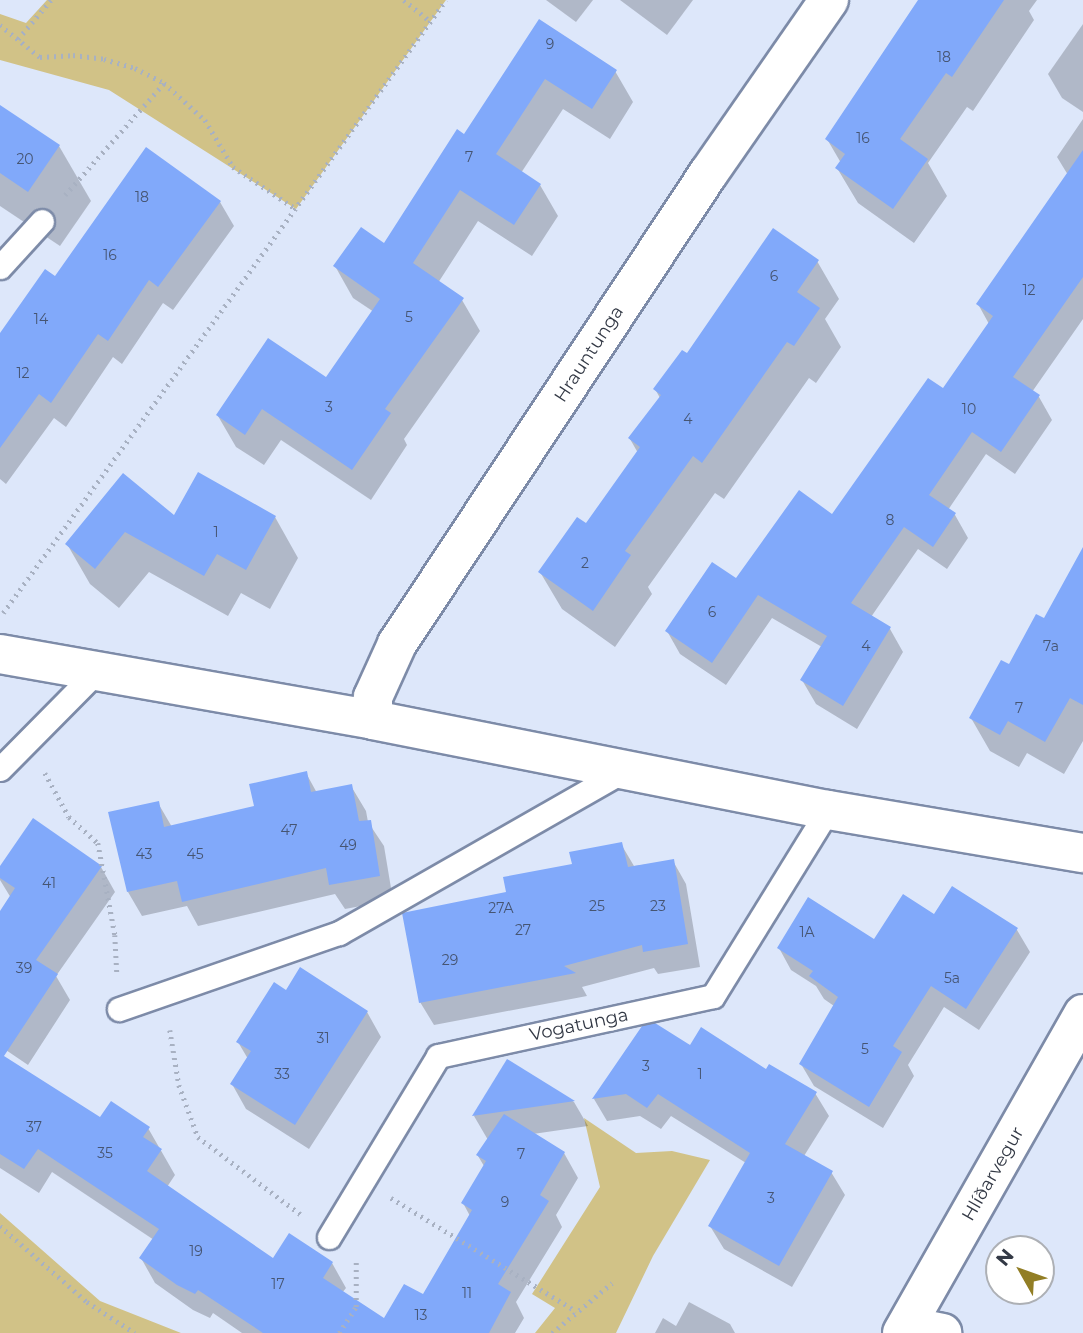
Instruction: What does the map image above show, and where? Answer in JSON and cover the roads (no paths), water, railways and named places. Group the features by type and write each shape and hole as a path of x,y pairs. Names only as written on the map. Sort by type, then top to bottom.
{"street":[{"name":"Hrauntunga","path":"373,720 373,697 397,644 708,174 829,0"},
{"path":"0,654 373,720 828,810 1083,853"},
{"name":"Hlíðarvegur","path":"917,1331 1083,1014"}],"lane":[{"path":"0,267 42,222"},
{"path":"0,769 97,671"},
{"path":"119,1009 339,933 623,771"},
{"name":"Vogatunga","path":"329,1237 438,1056 713,996 828,810"}]}
